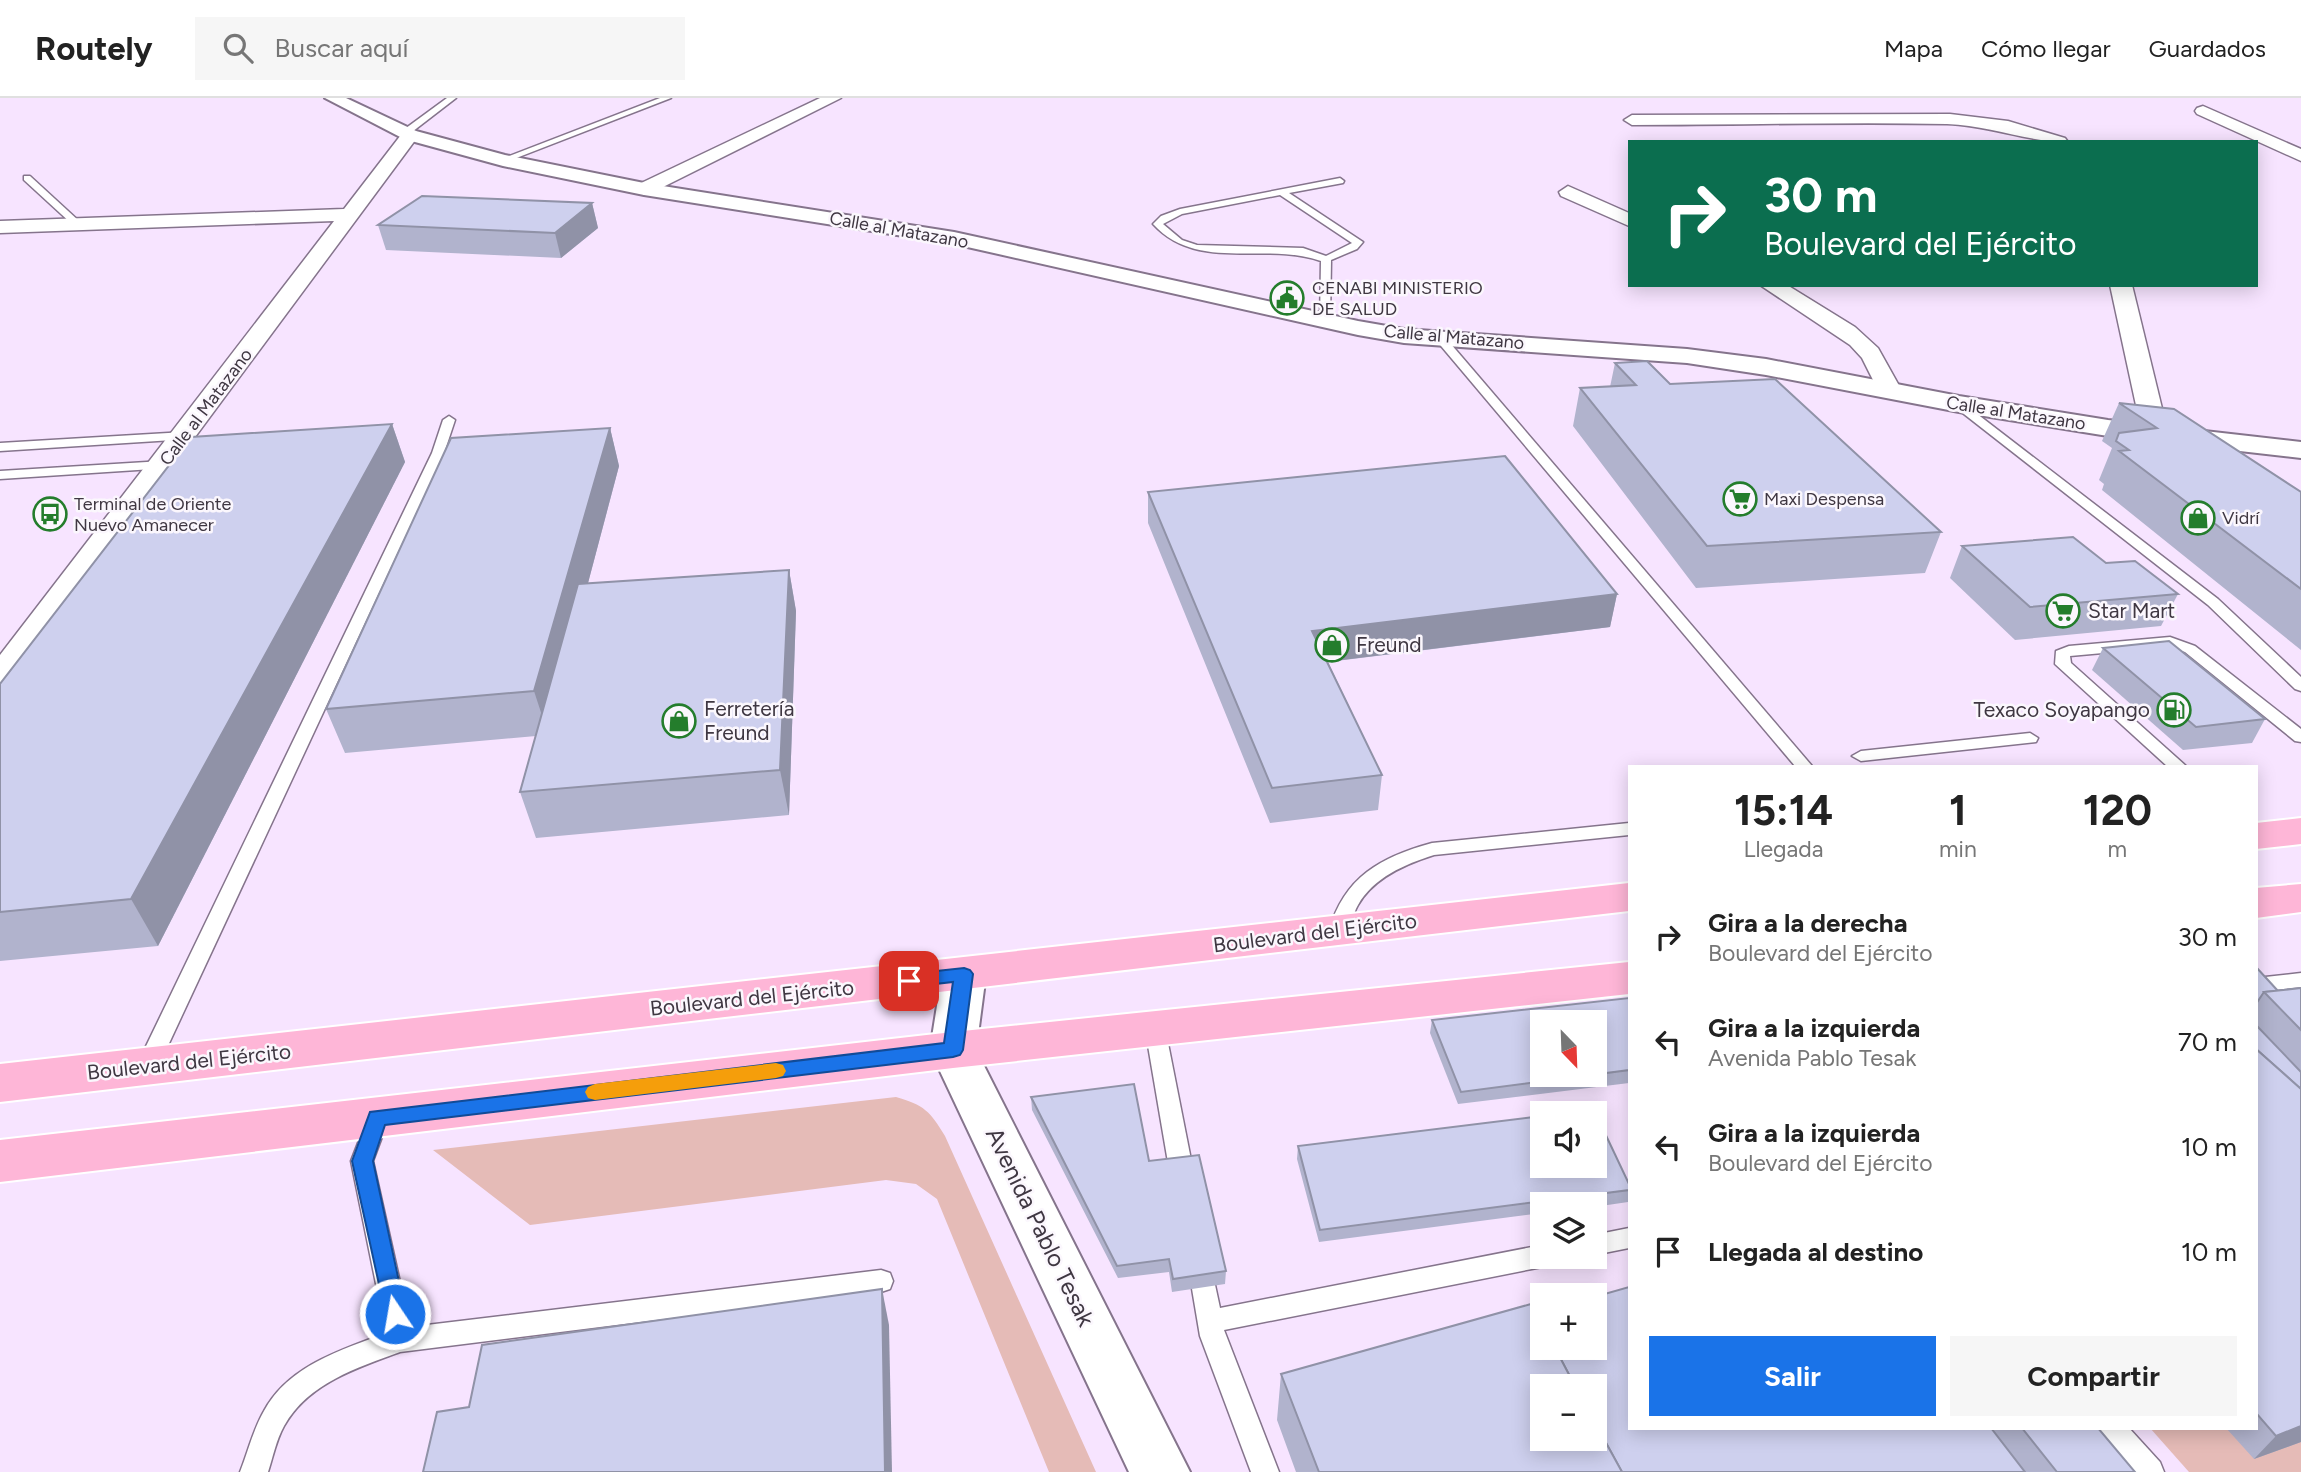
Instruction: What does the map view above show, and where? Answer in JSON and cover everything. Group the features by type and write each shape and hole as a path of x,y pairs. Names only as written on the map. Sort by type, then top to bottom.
{"highway":[{"path":"2258,835 2301,831"},
{"name":"Boulevard del Ejército","path":"0,1083 1628,897"},
{"path":"2258,903 2301,898"},
{"path":"0,1161 953,1050 1628,978"}],"street":[{"name":"Calle al Matazano","path":"333,98 408,134 503,160 643,189 954,239 1404,336 1687,355 1959,404 2155,433 2301,450"},
{"path":"643,189 833,98"},
{"path":"2203,111 2301,156"},
{"path":"1632,120 1950,119 2008,126 2053,140"},
{"name":"Calle al Matazano","path":"0,677 185,436 408,134"},
{"path":"1568,192 1628,220"},
{"path":"0,227 349,215"},
{"path":"1774,287 1815,310 1865,346 1881,370 1890,391"},
{"path":"2121,287 2155,433"},
{"path":"953,1050 964,974"},
{"name":"Avenida Pablo Tesak","path":"953,1050 1160,1472"}],"lane":[{"path":"408,134 452,98"},
{"path":"503,160 667,98"},
{"path":"27,178 76,223"},
{"path":"1281,192 1358,242 1354,247 1325,259 1303,251 1196,248 1179,242 1158,224 1164,218 1180,212 1281,192 1340,181"},
{"path":"1325,259 1325,321"},
{"path":"1440,338 1803,765"},
{"path":"1959,404 2213,602 2301,686"},
{"path":"147,1067 439,453 449,420"},
{"path":"0,447 185,436"},
{"path":"0,475 163,465"},
{"path":"2176,765 2063,664 2062,654 2170,642 2190,649 2301,737"},
{"path":"2209,685 2233,682"},
{"path":"2098,696 2119,694"},
{"path":"2255,723 2280,720"},
{"path":"2142,735 2163,733"},
{"path":"1861,756 2030,738"},
{"path":"1339,931 1342,913 1351,896 1366,880 1408,857 1432,849 1628,829"},
{"path":"2258,985 2301,979"},
{"path":"1155,1028 1187,1199"},
{"path":"378,1118 362,1161 400,1340"},
{"path":"1607,1242 1628,1238"},
{"path":"1195,1240 1213,1336 1265,1472"},
{"path":"1210,1321 1530,1257"},
{"path":"254,1472 274,1418 301,1386 332,1367 400,1340 881,1281"},
{"path":"2114,1430 2150,1472"}],"shaded area":[{"path":"896,1097 925,1110 945,1136 1096,1472 1049,1472 937,1199 916,1184 886,1180 530,1225 433,1150"},
{"path":"2152,1430 2237,1430 2301,1442 2301,1472 2189,1472"}],"building":[{"path":"422,196 592,203 555,233 378,225"},
{"name":"Maxi Despensa","path":"1647,361 1670,384 1775,379 1941,532 1707,546 1580,388 1636,385 1615,363"},
{"path":"2119,403 2174,409 2301,492 2301,589 2119,451 2129,450 2116,441 2119,433 2157,428"},
{"path":"392,424 131,899 0,912 0,684 191,437"},
{"path":"610,428 534,691 326,709 451,438"},
{"name":"Freund","path":"1505,456 1617,594 1312,631 1382,775 1272,788 1148,492"},
{"path":"2073,537 2106,563 2135,561 2178,594 2030,607 1962,546"},
{"name":"Ferretería Freund","path":"789,570 780,770 520,792 578,584"},
{"path":"2169,641 2265,719 2196,727 2103,648"},
{"path":"2258,969 2278,991 2264,992 2258,1001"},
{"path":"2301,988 2301,1030 2264,992"},
{"path":"1628,998 1628,1070 1607,1073 1607,1010 1530,1010 1530,1083 1461,1092 1432,1020"},
{"path":"2258,1027 2301,1072 2301,1089 2258,1051"},
{"path":"2258,1051 2301,1089 2301,1426 2276,1436 2258,1415"},
{"path":"1134,1084 1149,1161 1199,1155 1226,1271 1173,1279 1169,1259 1117,1266 1031,1097"},
{"path":"1530,1117 1530,1178 1607,1178 1607,1137 1628,1182 1628,1190 1607,1193 1530,1192 1530,1203 1320,1230 1298,1146"},
{"path":"1628,1287 1628,1430 1993,1430 2025,1472 1622,1472 1607,1445 1607,1374 1569,1374 1561,1360 1607,1360 1607,1293"},
{"path":"882,1289 885,1472 423,1472 437,1412 469,1407 482,1345"},
{"path":"1530,1304 1530,1360 1561,1360 1569,1374 1530,1374 1530,1451 1607,1451 1607,1445 1622,1472 1319,1472 1281,1374"},
{"path":"2024,1430 2100,1430 2135,1472 2057,1472"}],"slow traffic":[{"path":"595,1092 776,1071"}],"place":[{"name":"CENABI MINISTERIO DE SALUD","path":"1287,298"},
{"name":"Maxi Despensa","path":"1740,499"},
{"name":"Terminal de Oriente Nuevo Amanecer","path":"50,514"},
{"name":"Vidrí","path":"2198,518"},
{"name":"Star Mart","path":"2063,611"},
{"name":"Freund","path":"1332,645"},
{"name":"Texaco Soyapango","path":"2174,710"},
{"name":"Ferretería Freund","path":"679,721"}],"route":[{"path":"395,1314 362,1161 378,1118 953,1050 964,974 909,981"}]}
